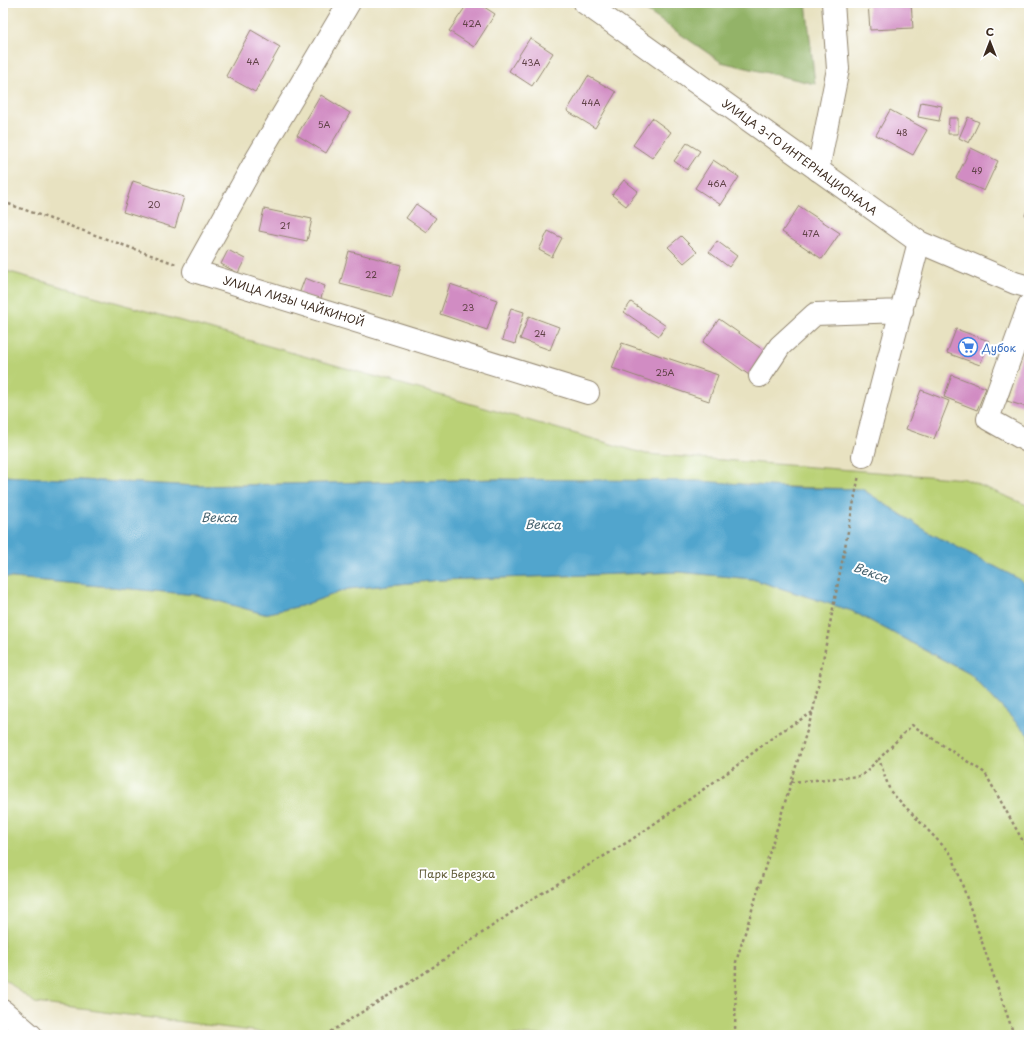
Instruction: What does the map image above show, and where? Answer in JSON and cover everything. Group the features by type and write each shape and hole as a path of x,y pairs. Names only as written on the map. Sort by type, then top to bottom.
{"street":[{"path":"194,271 256,158 349,3"},
{"name":"УЛИЦА 3-ГО ИНТЕРНАЦИОНАЛА","path":"585,3 919,242 1015,283 1029,286"},
{"path":"818,170 838,69 833,3"},
{"path":"863,456 919,242"},
{"name":"УЛИЦА ЛИЗЫ ЧАЙКИНОЙ","path":"194,271 588,394"},
{"path":"1029,305 988,419 1029,442"},
{"path":"760,376 780,346 815,314 902,311"}],"path":[{"path":"3,202 194,271"},
{"path":"735,1035 736,962 813,711 863,456"},
{"path":"325,1035 420,976 528,902 631,840 731,770 777,734 813,711"},
{"path":"792,782 861,776 912,725 985,773 1029,852"},
{"path":"879,759 890,791 952,855 1014,1035"}],"green space":[{"path":"635,3 806,3 815,84 721,62"},
{"path":"3,270 646,454 965,479 1029,506 1029,588 1021,580 928,532 862,489 499,479 198,486 3,476"},
{"name":"Парк Березка","path":"679,572 752,579 852,611 970,674 1029,736 1029,1035 283,1035 35,1003 3,978 3,577 197,595 264,614 301,606 348,589 440,580"}],"water":[{"name":"Векса","path":"3,476 198,486 499,479 700,481 797,488 862,489 928,532 1021,580 1029,588 1029,736 970,674 852,611 752,579 679,572 440,580 348,589 301,606 264,614 197,595 3,577"}],"building":[{"path":"468,3 478,3 495,14 474,47 449,31"},
{"path":"868,3 911,3 913,28 870,30"},
{"path":"251,30 280,47 255,92 226,76"},
{"path":"530,38 553,53 532,86 509,71"},
{"path":"588,76 616,92 595,128 567,111"},
{"path":"321,95 350,113 326,153 297,135"},
{"path":"921,102 942,106 939,121 918,117"},
{"path":"890,110 927,130 913,155 876,135"},
{"path":"968,117 979,122 969,143 959,138"},
{"path":"652,118 671,132 652,158 633,145"},
{"path":"949,118 958,118 958,134 948,134"},
{"path":"687,143 700,151 687,170 674,161"},
{"path":"971,148 998,161 984,191 956,178"},
{"path":"713,160 739,177 721,205 695,188"},
{"path":"624,180 638,191 626,206 612,195"},
{"path":"133,181 184,197 175,228 123,212"},
{"path":"416,204 436,218 426,232 406,218"},
{"path":"1029,205 1029,217 1025,215"},
{"path":"799,206 840,233 822,259 782,232"},
{"path":"264,209 312,219 307,241 259,231"},
{"path":"548,231 562,238 552,257 539,250"},
{"path":"681,236 697,252 684,263 668,247"},
{"path":"717,241 737,256 729,267 709,252"},
{"path":"228,250 245,259 238,273 221,264"},
{"path":"349,251 401,265 392,297 340,284"},
{"path":"305,278 325,286 320,301 299,294"},
{"path":"450,284 497,300 487,330 440,314"},
{"path":"631,302 666,326 659,336 624,312"},
{"path":"511,308 524,312 515,344 502,340"},
{"path":"529,316 559,327 550,350 520,339"},
{"path":"719,319 766,352 749,375 703,342"},
{"name":"Дубок","path":"956,329 989,341 980,365 947,353"},
{"path":"622,343 718,375 709,401 612,368"},
{"path":"1023,351 1029,352 1029,408 1007,401"},
{"path":"952,375 986,388 977,410 944,397"},
{"path":"921,390 949,401 934,439 906,429"}],"place":[{"name":"Дубок","path":"968,347"}]}
